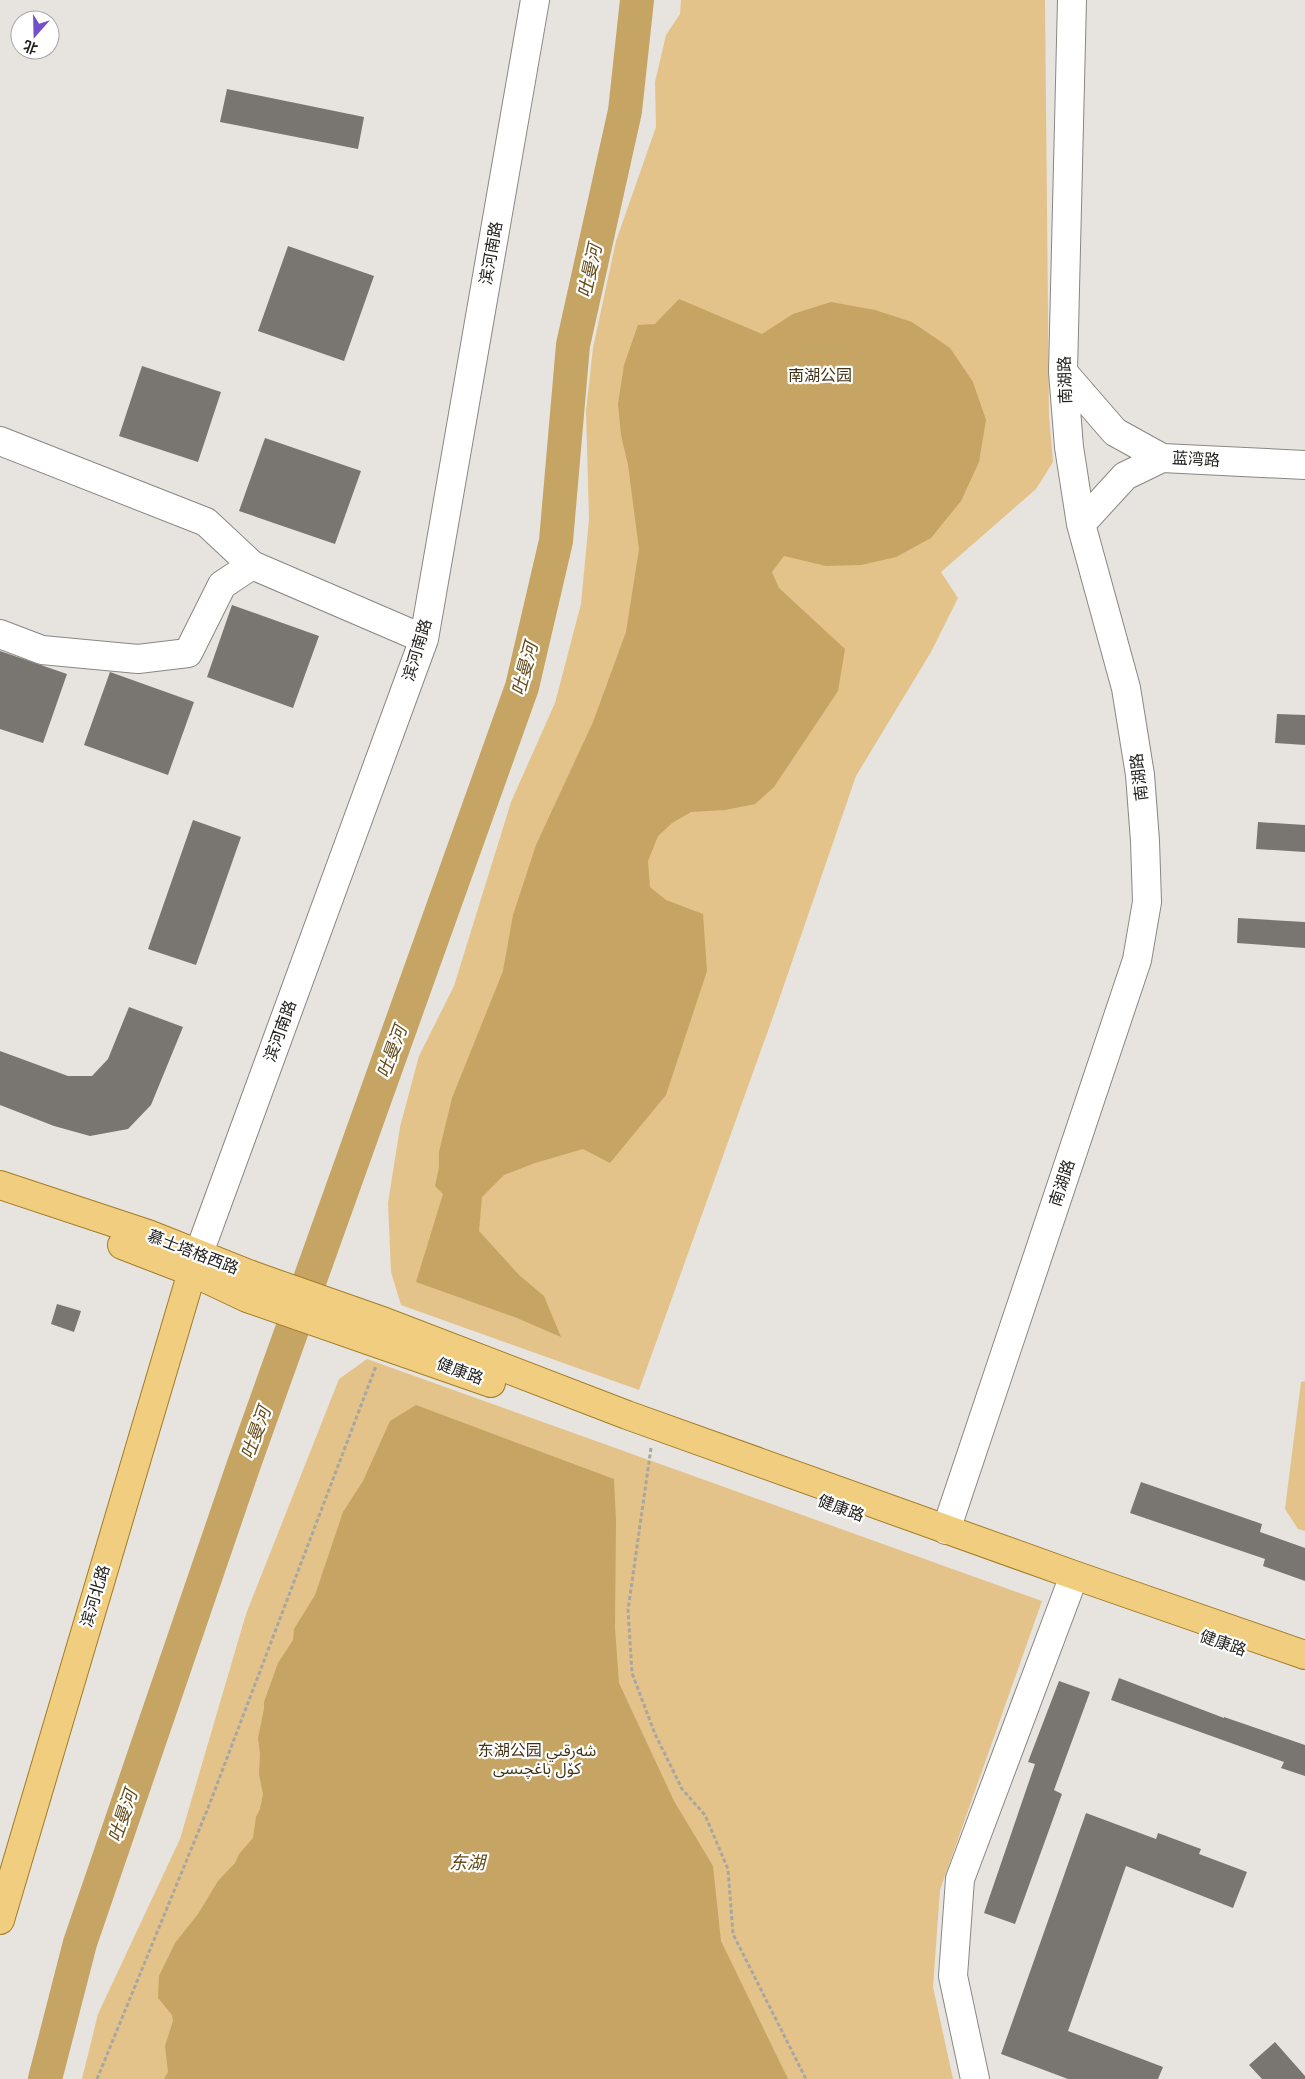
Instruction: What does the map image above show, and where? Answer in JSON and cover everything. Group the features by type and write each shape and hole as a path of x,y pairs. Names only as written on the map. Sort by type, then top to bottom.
{"main road":[{"name":"慕士塔格西路","path":"0,1184 195,1262 250,1287 382,1336"},
{"name":"慕士塔格西路","path":"0,1202 142,1251 195,1262"},
{"name":"滨河北路","path":"0,1920 195,1262"},
{"name":"健康路","path":"382,1336 627,1415 946,1530 1305,1655"},
{"name":"健康路","path":"382,1336 652,1440 1305,1672"}],"street":[{"name":"滨河南路","path":"195,1262 424,639 535,0"},
{"name":"南湖路","path":"946,1530 1137,960 1147,902 1140,775 1126,688 1082,524 1069,447 1063,372 1072,0"},
{"path":"1063,372 1115,432 1162,458"},
{"path":"0,441 206,522 252,565 424,639"},
{"name":"蓝湾路","path":"1082,524 1125,476 1162,458 1305,465"},
{"path":"0,634 42,650 138,658 188,653 222,586 252,565"},
{"path":"975,2079 953,1976 960,1879 1069,1589"}],"path":[{"path":"97,2079 211,1798 382,1336"},
{"path":"652,1440 628,1610 632,1673 655,1734 682,1789 705,1815 728,1868 733,1934 806,2079"}],"green space":[{"name":"南湖公园","path":"681,0 1045,0 1049,416 1053,462 1036,489 941,572 958,598 931,652 856,776 774,1014 639,1390 401,1305 391,1272 388,1203 400,1127 419,1056 454,986 511,802 555,703 581,604 589,519 586,411 593,348 616,241 656,127 655,82 666,35 680,14"},
{"name":"东湖公园 شەرقىي كۆل باغچىسى","path":"367,1359 1042,1601 940,1890 933,1987 953,2079 82,2079 98,2014 180,1839 246,1614 339,1379"},
{"path":"1305,1381 1305,1531 1298,1529 1285,1509 1301,1382"}],"water":[{"path":"679,299 762,334 793,314 831,302 875,310 912,322 950,348 973,382 986,420 979,462 961,501 931,538 896,557 861,565 826,566 784,556 772,572 779,588 845,649 838,691 774,787 755,804 725,810 691,812 672,823 658,836 648,861 650,887 666,900 703,914 707,971 666,1095 610,1163 583,1149 535,1163 504,1175 482,1197 479,1231 519,1275 544,1296 561,1337 517,1318 416,1282 443,1194 435,1186 439,1167 439,1152 452,1098 503,971 513,915 536,845 593,722 626,632 639,549 618,404 624,365 638,325 655,324"},
{"name":"东湖","path":"416,1405 614,1479 616,1520 615,1628 619,1683 674,1801 713,1866 721,1941 788,2079 164,2079 168,2072 165,2046 173,2021 172,2015 158,1998 159,1976 175,1943 198,1914 218,1881 235,1863 239,1854 253,1838 256,1817 263,1794 259,1774 260,1754 258,1738 264,1702 278,1663 293,1640 294,1629 315,1595 343,1512 363,1481 390,1421"}],"building":[{"path":"227,89 364,117 358,149 220,122"},
{"path":"288,246 374,276 344,361 258,331"},
{"path":"142,366 221,392 198,462 119,436"},
{"path":"265,438 361,471 335,544 239,511"},
{"path":"232,605 319,636 293,708 207,677"},
{"path":"0,651 67,674 43,743 0,729"},
{"path":"110,672 194,702 168,775 84,745"},
{"path":"1277,714 1305,715 1305,745 1275,743"},
{"path":"193,820 241,837 196,965 148,949"},
{"path":"1258,822 1305,825 1305,852 1256,849"},
{"path":"1238,918 1305,922 1305,948 1237,943"},
{"path":"129,1007 183,1027 151,1105 128,1129 90,1136 54,1126 0,1105 0,1051 68,1076 92,1076 108,1059"},
{"path":"57,1304 81,1311 74,1332 51,1324"},
{"path":"1141,1482 1262,1524 1260,1532 1305,1548 1305,1581 1263,1566 1265,1559 1130,1513"},
{"path":"1119,1678 1224,1718 1305,1745 1305,1776 1281,1768 1284,1762 1111,1700"},
{"path":"1059,1681 1090,1692 1054,1790 1062,1794 1015,1924 984,1913 1035,1764 1028,1762"},
{"path":"1086,1813 1156,1839 1158,1833 1201,1849 1199,1854 1247,1872 1233,1908 1126,1866 1068,2031 1163,2067 1158,2079 1068,2079 1001,2054"},
{"path":"1275,2042 1305,2076 1305,2079 1262,2079 1249,2065"}],"waterway":[{"name":"吐曼河","path":"45,2079 80,1943 244,1464 522,687 556,541 573,345 625,111 637,0"}]}
